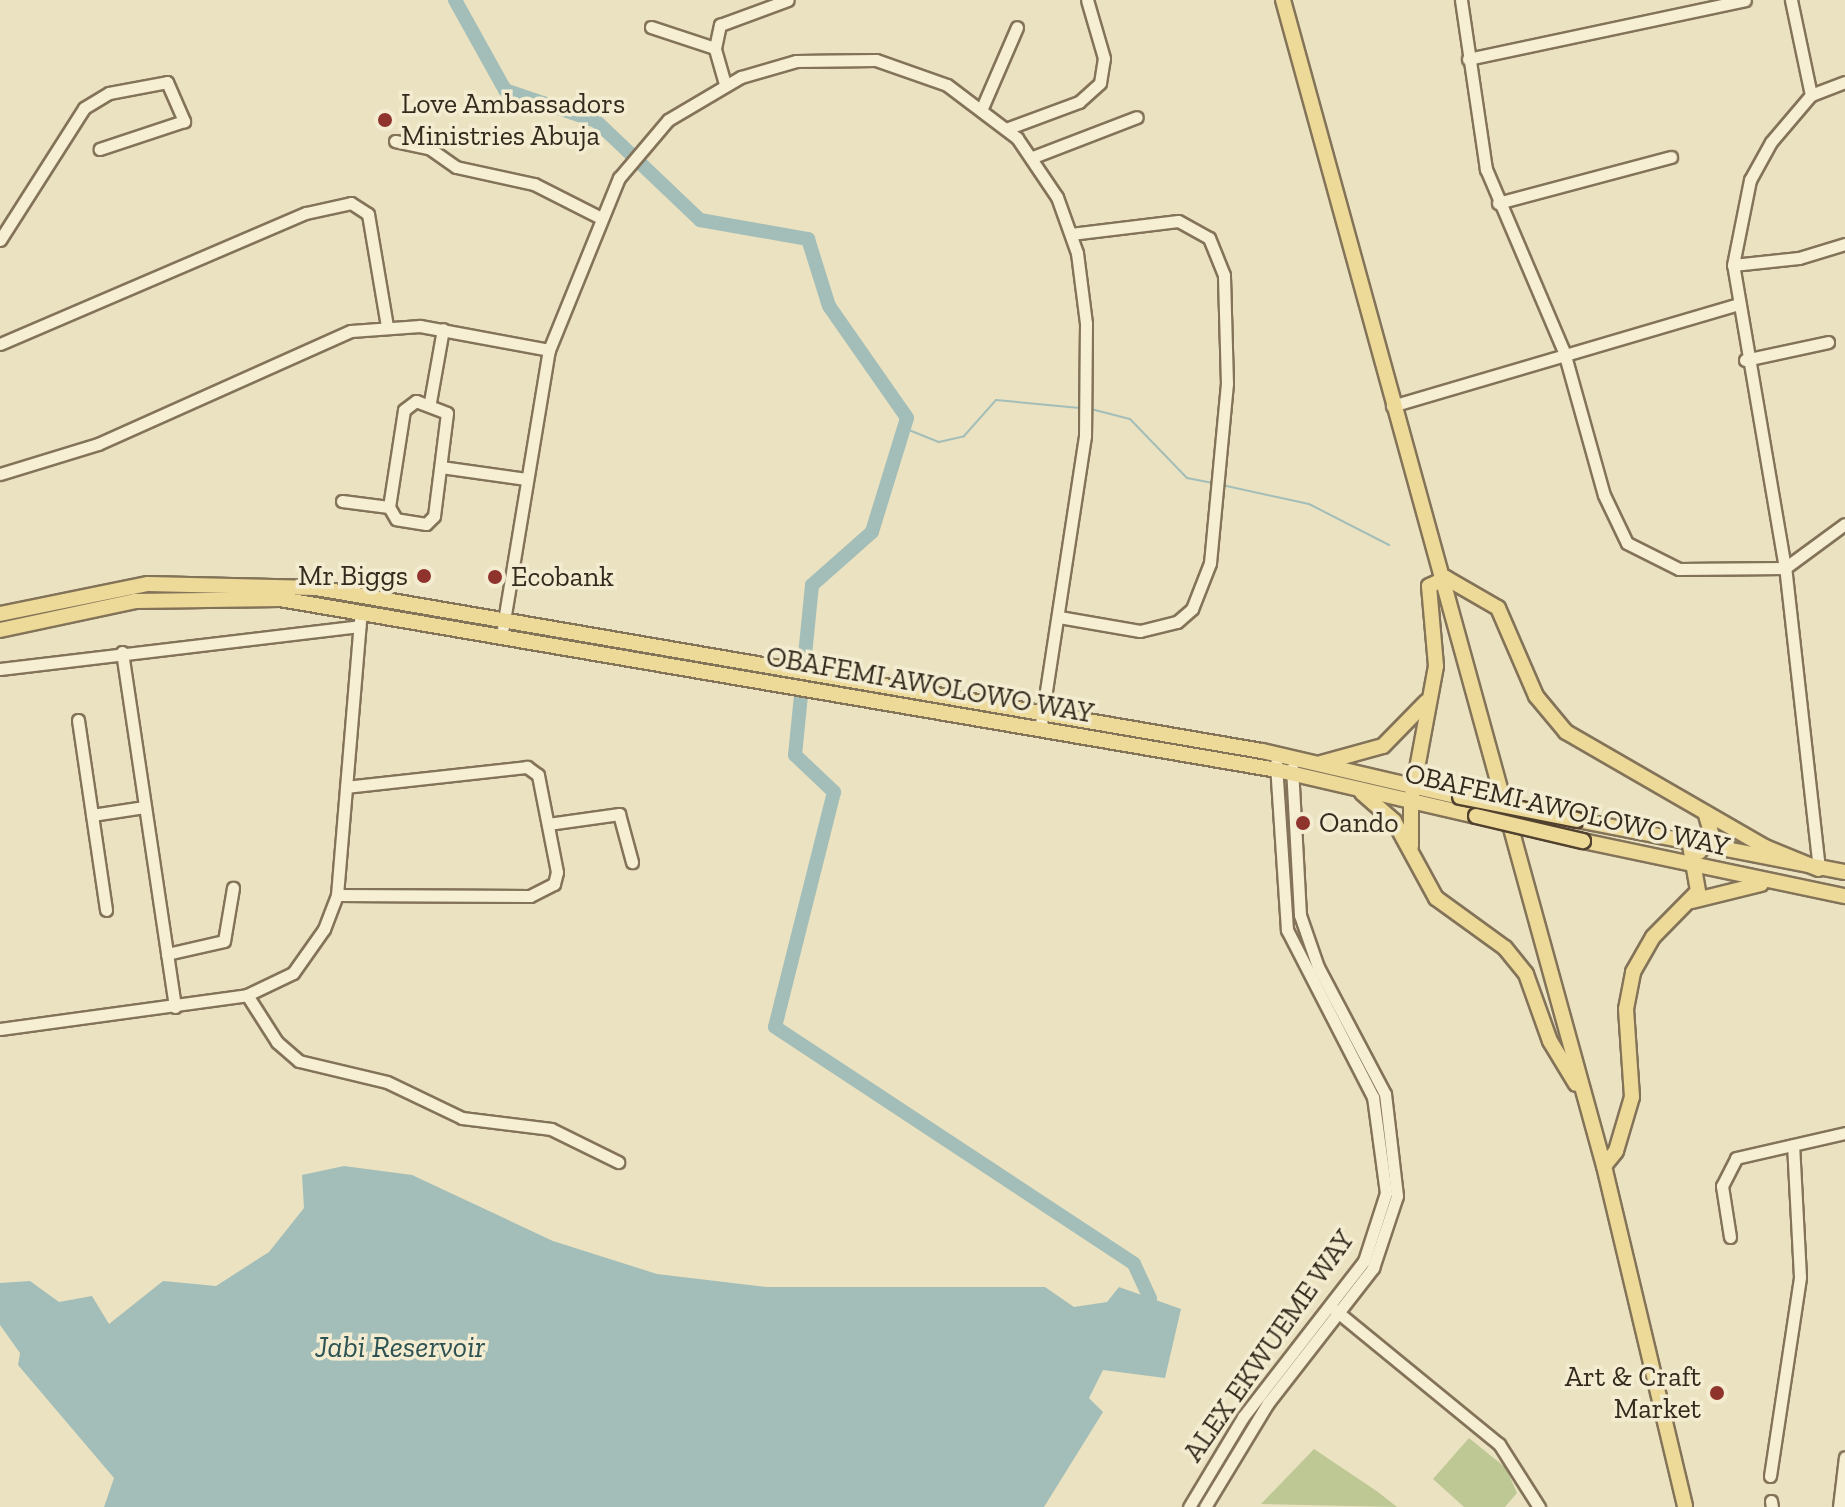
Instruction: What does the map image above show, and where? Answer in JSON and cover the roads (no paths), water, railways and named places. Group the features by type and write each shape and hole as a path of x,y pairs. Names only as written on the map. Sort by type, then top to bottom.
{"main road":[{"path":"1283,0 1392,406 1604,1166 1685,1507"},
{"path":"1411,846 1412,794 1436,651 1429,586 1440,578"},
{"path":"1440,578 1498,608 1536,696 1566,732 1706,815 1819,869"},
{"name":"OBAFEMI AWOLOWO WAY","path":"0,614 111,588 231,581 505,620 833,673 1043,713 1284,764 1356,788 1460,797 1577,820 1697,854 1770,883 1845,896"},
{"name":"OBAFEMI AWOLOWO WAY","path":"0,630 172,598 280,599 360,619 502,635 1040,730 1284,764 1317,764 1476,816 1669,860 1697,854 1845,872"},
{"path":"1317,764 1383,746 1431,695"},
{"path":"1356,788 1411,846 1436,898 1505,948 1526,974 1550,1041 1583,1094"},
{"path":"1692,901 1697,854 1712,836 1706,815"},
{"path":"1604,1166 1616,1151 1632,1097 1626,1009 1633,972 1653,937 1692,901 1770,883"}],"street":[{"path":"725,84 715,48 729,17 788,0"},
{"path":"1006,129 1079,102 1100,83 1104,58 1087,0"},
{"path":"1461,0 1468,59 1498,203 1564,352 1604,495 1627,543 1679,569 1785,568 1845,524"},
{"path":"1468,59 1745,0"},
{"path":"1791,0 1811,95"},
{"path":"651,27 715,48"},
{"path":"982,108 1017,27"},
{"path":"502,635 549,350 599,217 619,178 654,132 725,84 784,63 852,58 924,74 982,108 1033,157 1071,234 1086,323 1086,400 1059,617 1040,730"},
{"path":"0,240 84,108 109,93 167,82 184,121 100,149"},
{"path":"1819,869 1785,568 1745,360 1733,265 1750,180 1811,95 1845,82"},
{"path":"1033,157 1137,117"},
{"path":"395,141 429,148 456,167 534,184 599,217"},
{"path":"1498,203 1671,157"},
{"path":"0,344 306,213 351,203 368,214 387,326"},
{"path":"1059,617 1140,631 1177,622 1192,609 1210,563 1227,384 1224,275 1209,238 1178,221 1071,234"},
{"path":"1733,265 1799,258 1845,244"},
{"path":"1392,406 1549,364 1564,352 1739,304"},
{"path":"0,474 190,406 306,346 387,326 443,329 549,350"},
{"path":"430,402 443,329"},
{"path":"1745,360 1828,342"},
{"path":"430,402 447,413 431,521 396,519 389,507 404,410 430,402"},
{"path":"441,467 526,479"},
{"path":"342,501 389,507"},
{"path":"0,669 360,619 337,895 324,929 293,973 247,995 0,1029"},
{"path":"122,652 175,1007"},
{"path":"78,720 106,910"},
{"name":"ALEX EKWUEME WAY","path":"1205,1507 1268,1403 1334,1309 1377,1230 1386,1153 1373,1097 1287,930 1284,764"},
{"path":"337,895 545,892 557,872 538,775 520,765 346,787"},
{"path":"92,815 144,807"},
{"path":"548,824 619,814 632,862"},
{"path":"167,954 224,941 233,888"},
{"path":"247,995 277,1042 299,1061 387,1082 462,1118 551,1129 618,1162"},
{"path":"1730,1237 1722,1186 1727,1168 1736,1158 1845,1133"},
{"path":"1770,1476 1800,1277 1793,1145"},
{"path":"1334,1309 1499,1444 1539,1507"},
{"name":"ALEX EKWUEME WAY","path":"1189,1507 1243,1417 1334,1309"},
{"path":"1839,1507 1845,1457"}],"water":[{"name":"Jabi Reservoir","path":"344,1166 412,1175 553,1241 657,1274 767,1287 1045,1287 1074,1307 1107,1302 1119,1287 1181,1309 1165,1378 1103,1370 1089,1398 1103,1412 1044,1507 104,1507 114,1478 18,1365 20,1353 0,1325 0,1283 30,1281 59,1302 92,1296 109,1324 163,1281 216,1286 269,1252 304,1208 302,1175"}],"waterway":[{"path":"455,0 505,90 596,121 700,220 808,239 829,306 907,418 872,532 812,585 795,755 834,792 775,1027 1134,1264 1150,1298"},
{"path":"904,428 939,442 964,436 996,400 1080,408"},
{"path":"1091,409 1130,419 1187,478 1212,483"},
{"path":"1222,485 1309,504 1389,545"}],"place":[{"name":"Love Ambassadors Ministries Abuja","path":"385,120"},
{"name":"Mr Biggs","path":"424,576"},
{"name":"Ecobank","path":"495,577"},
{"name":"Oando","path":"1303,823"},
{"name":"Art & Craft Market","path":"1717,1393"}]}
